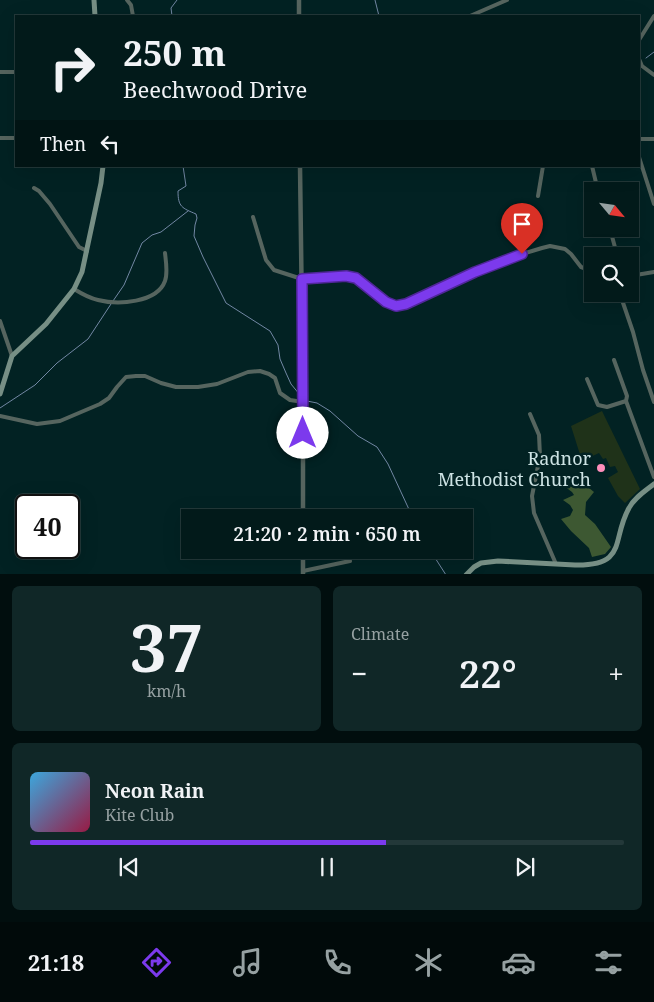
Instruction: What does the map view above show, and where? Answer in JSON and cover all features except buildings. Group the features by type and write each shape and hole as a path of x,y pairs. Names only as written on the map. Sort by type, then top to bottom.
{"main road":[{"path":"94,0 95,15"},
{"path":"0,394 12,356 46,324 74,289 82,272 103,167"},
{"path":"466,574 481,563 498,561 584,565 600,563 610,557 616,550 628,509 637,498 654,484"}],"street":[{"path":"127,0 131,5 134,15"},
{"path":"299,0 299,15"},
{"path":"472,15 507,0"},
{"path":"640,40 654,16"},
{"path":"640,61 642,66 654,75"},
{"path":"0,72 15,72"},
{"path":"0,138 15,138"},
{"path":"640,139 654,139"},
{"path":"640,160 654,204"},
{"path":"300,167 303,509"},
{"path":"538,196 543,167"},
{"path":"592,167 596,182"},
{"path":"34,188 50,204 79,247 87,251"},
{"path":"253,217 266,260 274,270 302,279 346,276 356,278 386,302 396,306 406,304 510,258 550,246 565,249 584,268"},
{"path":"74,289 100,301 140,300 152,296 161,288 165,280 165,253"},
{"path":"639,274 654,272"},
{"path":"623,302 654,402"},
{"path":"0,321 12,356"},
{"path":"614,360 627,396 626,401 654,477"},
{"path":"0,416 37,424 60,421 100,404 109,398 126,377 136,376 145,376 176,387 198,387 217,384 248,372 260,371 275,378 280,393 290,400 303,402"},
{"path":"587,379 598,405 607,407 626,401"},
{"path":"530,414 538,435 540,456 532,496 534,513 556,564"},
{"path":"303,559 303,573 350,560"}],"green space":[{"path":"602,411 640,489 625,503 618,496 608,478 618,472 615,466 610,467 606,458 603,459 599,453 582,461 571,426"},
{"path":"564,486 589,488 594,492 586,502 585,515 595,524 611,547 605,554 592,557 589,548 561,519 570,516 573,510 563,500 574,495"}],"waterway":[{"path":"172,15 171,8 177,0"},
{"path":"375,0 379,15"},
{"path":"646,58 654,52"},
{"path":"183,167 186,186 178,191 180,204 196,214 194,236 226,303 270,331 278,345 280,359 291,384 300,395"},
{"path":"113,301 124,285 142,243 152,235 161,232 188,211"},
{"path":"0,408 35,385 57,363 88,339 111,304"},
{"path":"307,401 317,403 330,411 358,436 377,447 388,464 409,509"},
{"path":"436,559 445,574"}],"place":[{"name":"Radnor Methodist Church","path":"601,468"}],"route":[{"path":"303,433 302,279 346,276 356,278 386,302 396,306 406,304 475,272 522,254"}]}
